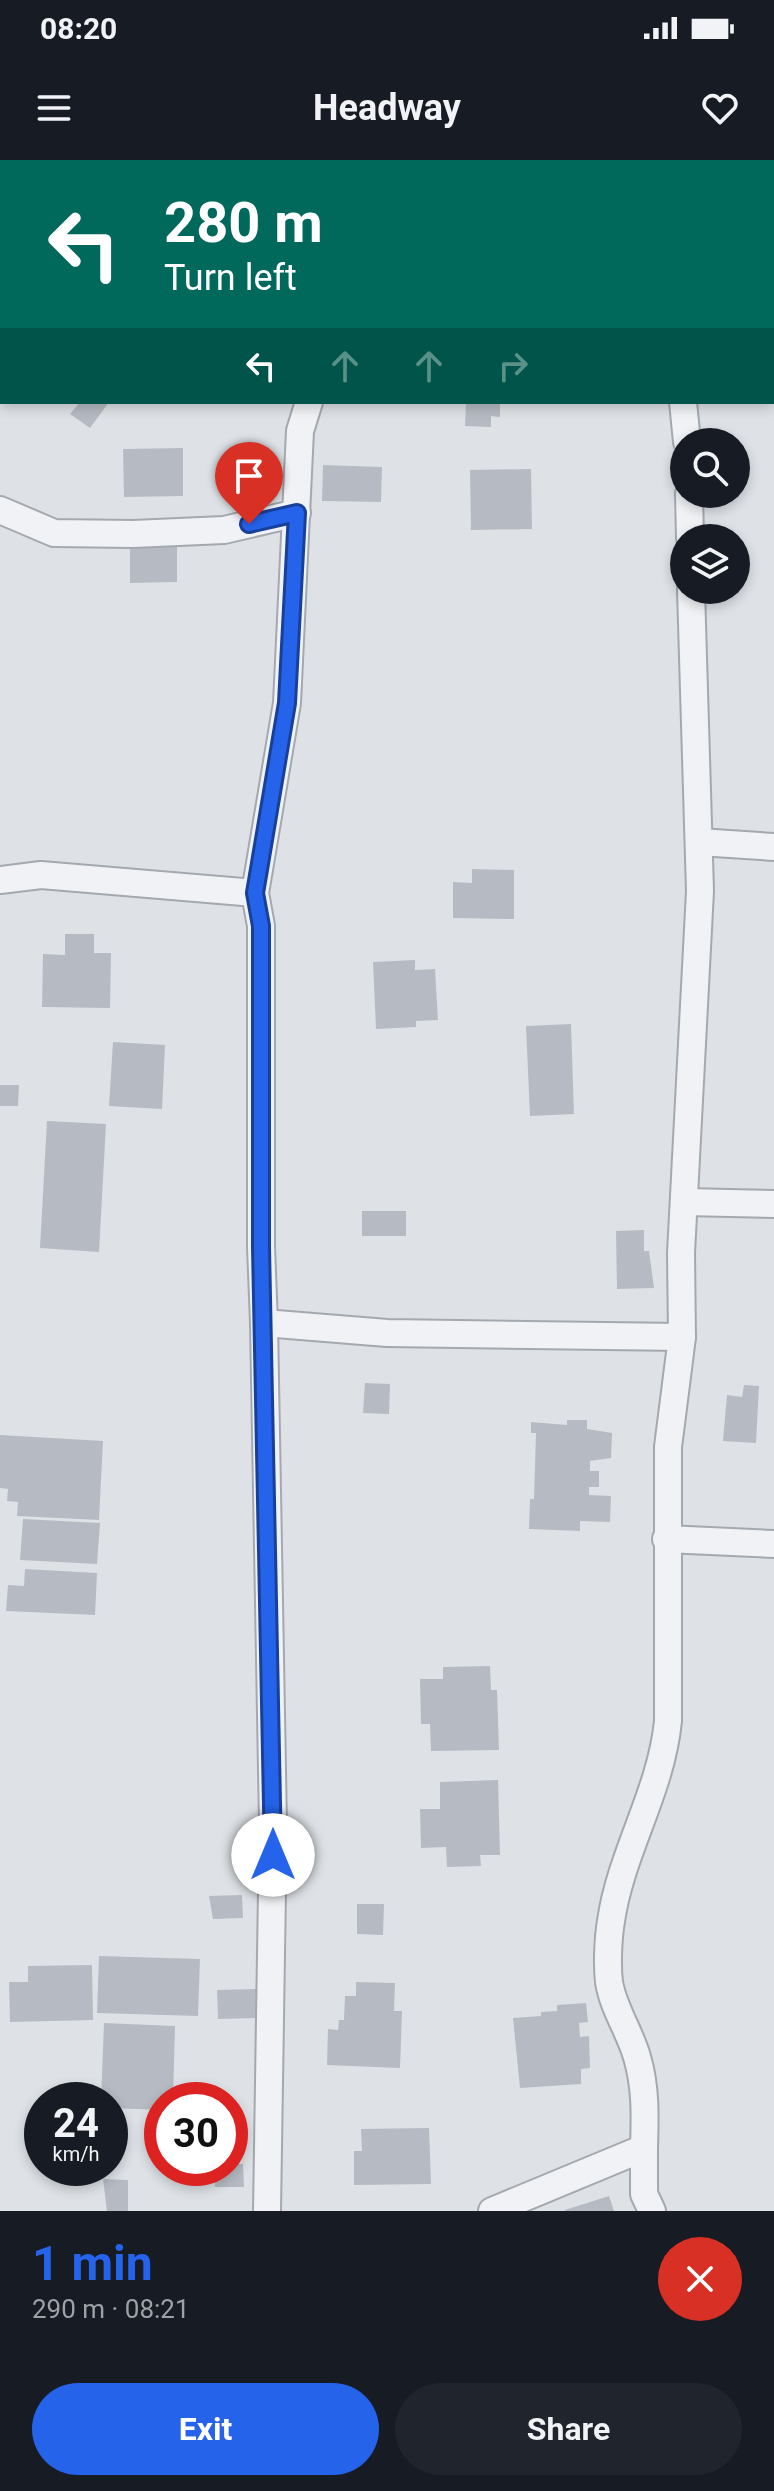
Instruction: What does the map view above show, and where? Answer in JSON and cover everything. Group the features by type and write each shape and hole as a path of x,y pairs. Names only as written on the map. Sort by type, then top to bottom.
{"street":[{"path":"267,2211 273,1826 261,1247 261,926 255,893 287,703 300,431 308,404"},
{"path":"683,404 686,428"},
{"path":"0,510 54,533 133,534 224,530 297,513"},
{"path":"652,2211 644,2194 646,2103 638,2057 609,1983 610,1922 665,1750 668,1447 682,1337 699,842 691,604"},
{"path":"699,842 774,847"},
{"path":"0,880 41,875 255,893"},
{"path":"685,1202 774,1204"},
{"path":"264,1323 387,1333 682,1337"},
{"path":"666,1539 774,1544"},
{"path":"492,2211 644,2148"}],"building":[{"path":"78,404 108,404 90,428 70,414"},
{"path":"466,404 500,404 500,417 491,416 491,427 465,426"},
{"path":"183,448 183,496 124,497 123,449"},
{"path":"323,465 382,467 381,502 322,501"},
{"path":"531,469 532,529 471,530 470,470"},
{"path":"130,545 177,545 177,582 130,583"},
{"path":"472,869 514,870 514,919 453,918 453,882 472,883"},
{"path":"65,934 94,934 94,953 111,953 110,1008 42,1007 43,954 65,955"},
{"path":"415,960 415,970 435,969 438,1020 416,1021 416,1027 376,1029 373,962"},
{"path":"571,1024 574,1114 530,1116 526,1026"},
{"path":"113,1042 165,1045 162,1109 109,1106"},
{"path":"0,1085 19,1085 18,1106 0,1106"},
{"path":"47,1121 106,1124 99,1252 40,1248"},
{"path":"362,1211 406,1211 406,1236 362,1236"},
{"path":"644,1230 644,1251 649,1251 654,1288 617,1289 616,1231"},
{"path":"365,1383 390,1384 389,1414 363,1413"},
{"path":"744,1385 759,1386 756,1443 723,1441 727,1395 742,1397"},
{"path":"567,1420 587,1420 587,1429 612,1433 611,1458 590,1461 590,1471 599,1471 599,1487 589,1487 589,1495 611,1496 610,1522 580,1521 580,1531 529,1529 530,1499 534,1499 536,1433 531,1433 531,1422 567,1425"},
{"path":"0,1435 103,1441 99,1520 17,1516 18,1502 7,1501 8,1489 0,1488"},
{"path":"23,1519 100,1523 97,1564 20,1560"},
{"path":"25,1569 97,1573 95,1615 6,1611 8,1585 24,1586"},
{"path":"490,1666 491,1690 497,1690 499,1750 431,1751 430,1724 421,1724 420,1679 443,1679 443,1667"},
{"path":"498,1780 500,1855 480,1855 481,1866 447,1867 446,1847 421,1848 420,1809 440,1809 440,1782"},
{"path":"242,1895 243,1918 213,1919 209,1896"},
{"path":"357,1904 384,1904 383,1935 357,1934"},
{"path":"99,1956 200,1959 198,2016 97,2013"},
{"path":"92,1965 93,2020 10,2022 9,1982 28,1982 28,1966"},
{"path":"356,1982 395,1983 394,2011 402,2011 400,2068 327,2065 328,2029 338,2030 339,2020 344,2020 345,1996 356,1996"},
{"path":"257,1989 257,2018 218,2019 217,1990"},
{"path":"586,2003 588,2022 579,2023 580,2037 589,2036 590,2068 581,2069 581,2084 520,2088 513,2018 541,2016 541,2012 557,2011 557,2005"},
{"path":"104,2023 175,2026 173,2082 144,2082 144,2109 128,2109 128,2082 102,2082"},
{"path":"429,2128 431,2184 354,2185 354,2151 362,2151 361,2129"},
{"path":"104,2186 128,2186 128,2211 107,2211"},
{"path":"609,2196 614,2211 565,2211 565,2210"}],"route":[{"path":"249,524 297,513 287,703 255,893 261,926 261,1247 273,1855"}]}
